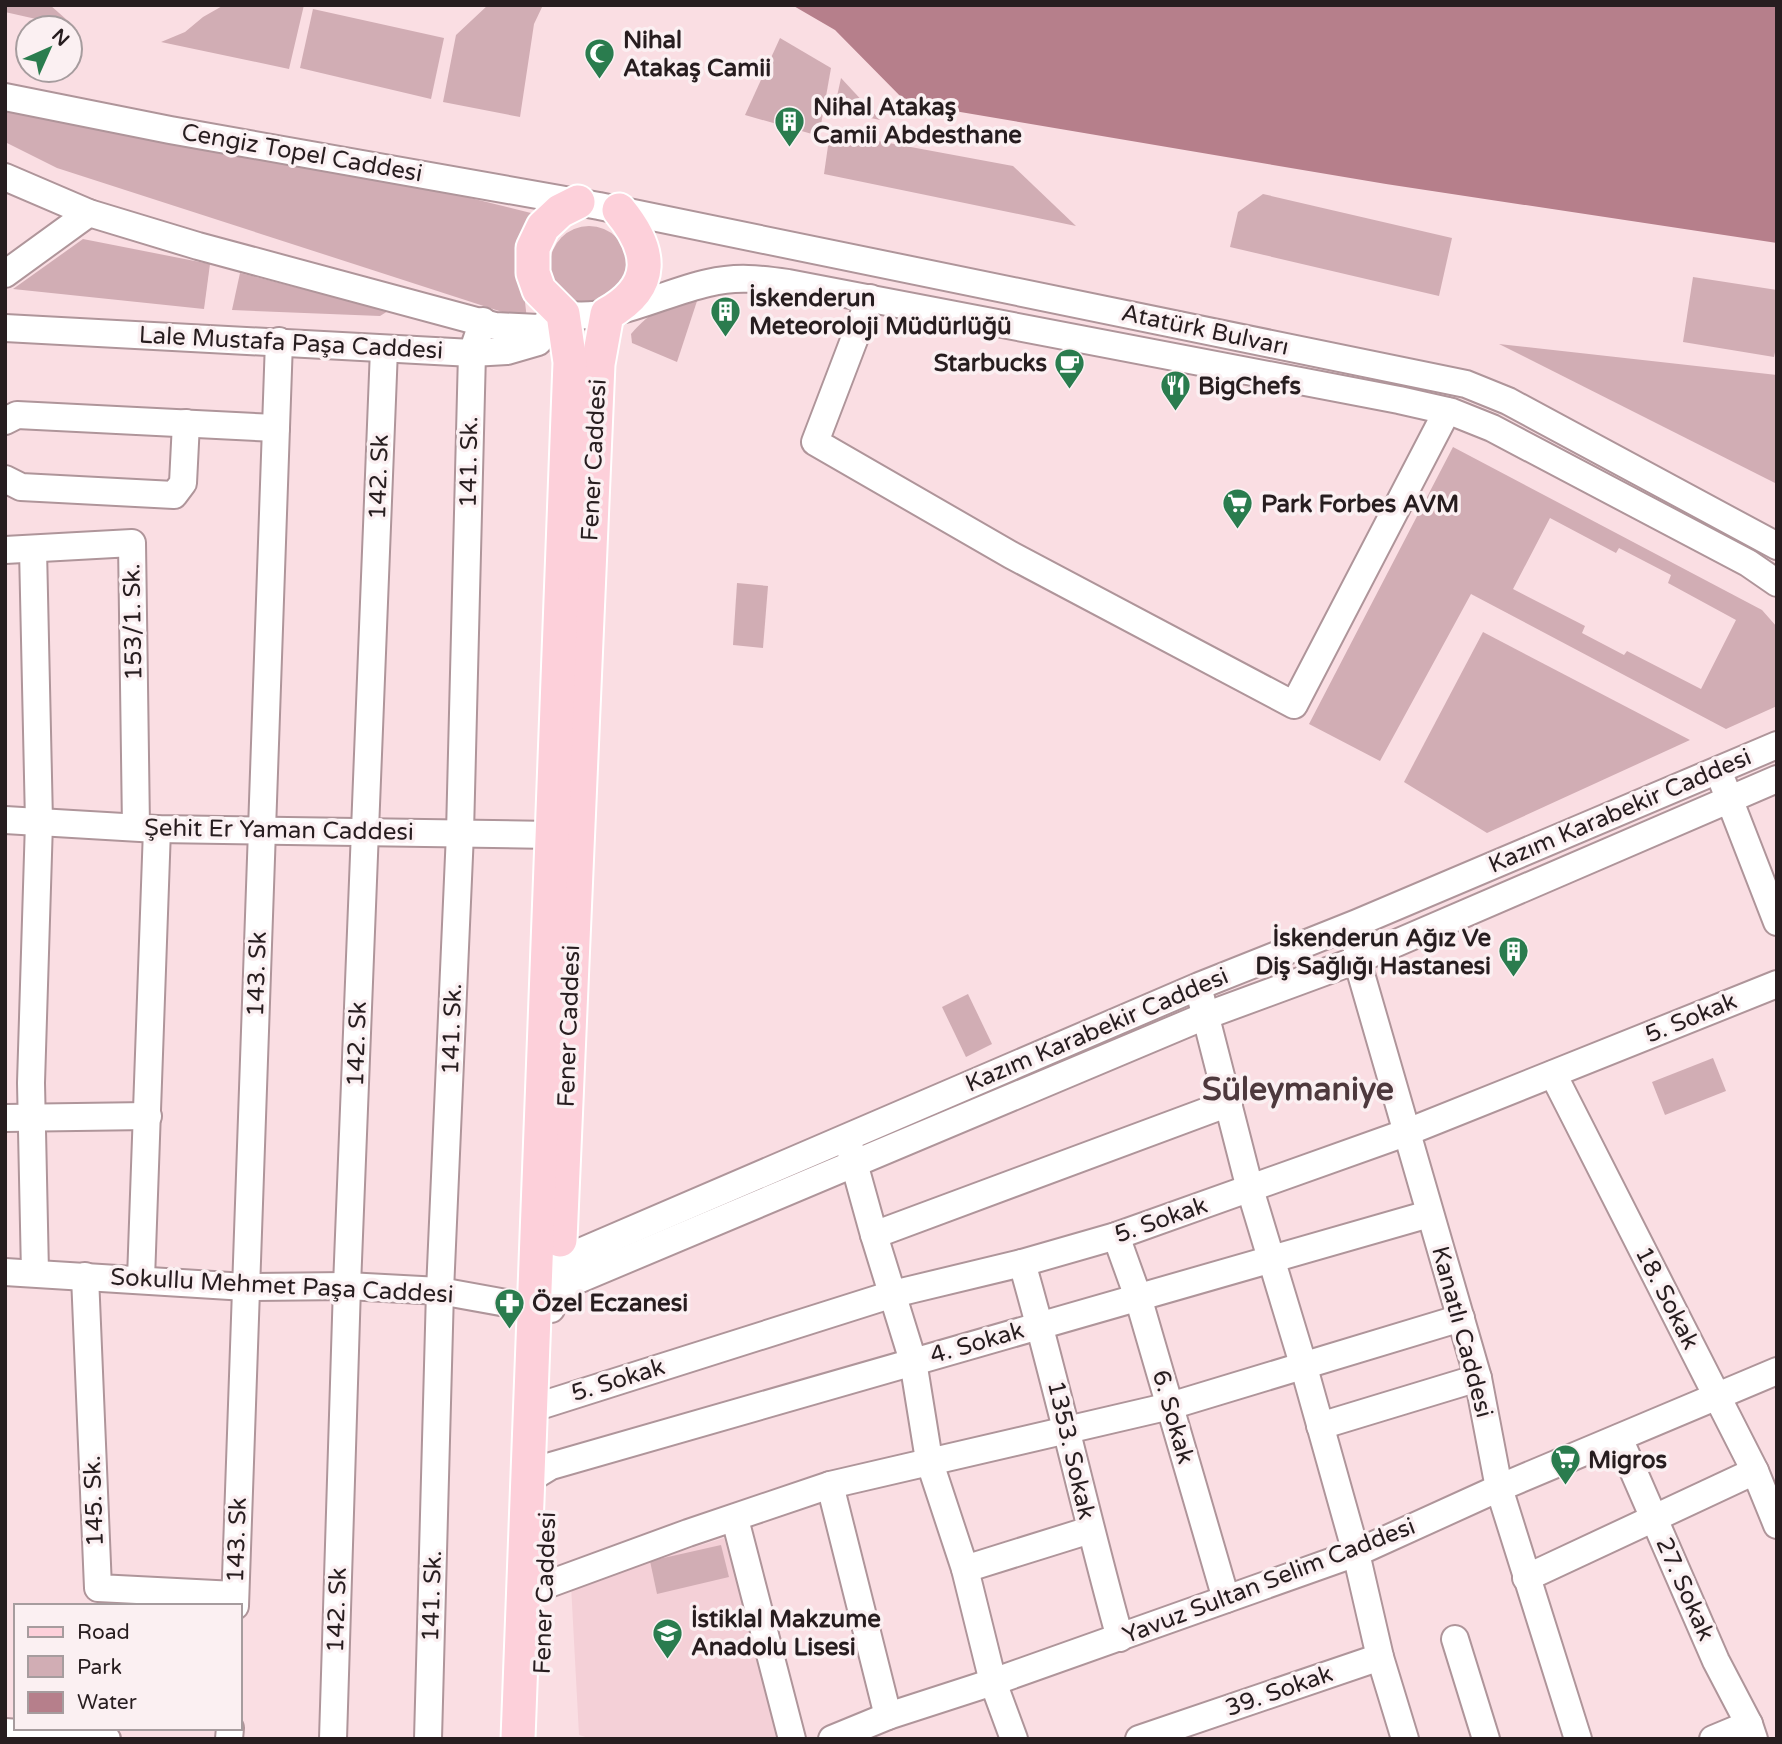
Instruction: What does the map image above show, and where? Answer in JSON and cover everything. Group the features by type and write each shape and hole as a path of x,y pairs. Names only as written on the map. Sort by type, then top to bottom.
{"main road":[{"path":"563,314 539,289 533,273 533,248 543,227 560,212 599,206 639,238 644,267 639,285 624,304 607,314"},
{"name":"Fener Caddesi","path":"547,1290 552,835 570,362 563,314"},
{"name":"Fener Caddesi","path":"518,1739 534,1591 541,1405 598,364 607,314"},
{"name":"Fener Caddesi","path":"534,1591 540,1739"}],"street":[{"name":"Cengiz Topel Caddesi","path":"5,97 183,132 599,206"},
{"path":"5,177 89,213 198,246 495,326 539,328 563,314 583,317 607,314"},
{"name":"Atatürk Bulvarı","path":"599,206 1466,384 1508,401 1777,546"},
{"path":"5,274 89,213"},
{"name":"Atatürk Bulvarı","path":"607,314 707,283 745,277 788,282 1447,411 1492,428 1748,563 1777,583"},
{"path":"870,298 814,442 1011,555 1293,705 1447,411"},
{"name":"Lale Mustafa Paşa Caddesi","path":"5,328 472,353 507,351 538,342 563,314"},
{"name":"141. Sk.","path":"428,1739 440,1292 460,834 472,353 483,321"},
{"name":"143. Sk","path":"235,1600 279,341"},
{"name":"142. Sk","path":"333,1739 347,1286 384,349"},
{"path":"5,421 17,415 276,428"},
{"path":"5,479 30,487 174,495 183,483 186,423"},
{"name":"153/1. Sk.","path":"5,550 132,543 146,828"},
{"path":"33,548 39,822 18,1119 35,1273"},
{"name":"Kazım Karabekir Caddesi","path":"547,1290 1199,986 1357,923 1777,745"},
{"path":"1718,769 1777,922"},
{"name":"Kazım Karabekir Caddesi","path":"850,1149 1357,960 1777,779"},
{"name":"Şehit Er Yaman Caddesi","path":"5,820 262,832 552,835"},
{"path":"141,1279 148,1116 146,828"},
{"name":"Kanatlı Caddesi","path":"1357,923 1357,960 1478,1378 1499,1488 1578,1739"},
{"name":"5. Sokak","path":"541,1405 893,1294 1022,1263 1116,1236 1405,1133 1777,984"},
{"path":"1199,986 1250,1189 1303,1364 1356,1553 1380,1657 1405,1739"},
{"name":"18. Sokak","path":"1553,1074 1755,1471 1777,1525"},
{"path":"874,1235 1229,1103"},
{"path":"18,1119 148,1116"},
{"path":"850,1149 913,1361 929,1460 965,1569 993,1682 1014,1739"},
{"name":"4. Sokak","path":"540,1473 913,1361 1429,1214"},
{"name":"6. Sokak","path":"1116,1236 1138,1297 1226,1599"},
{"name":"1353. Sokak","path":"1022,1263 1041,1325 1090,1530 1120,1638"},
{"name":"Sokullu Mehmet Paşa Caddesi","path":"5,1272 246,1287 347,1286 440,1292 547,1290"},
{"name":"145. Sk.","path":"85,1276 98,1588 235,1600"},
{"path":"534,1591 688,1533 830,1485 1066,1428 1170,1406 1461,1318"},
{"name":"Yavuz Sultan Selim Caddesi","path":"832,1739 887,1716 1120,1638 1356,1553 1499,1488 1777,1371"},
{"path":"1320,1426 1478,1378"},
{"name":"27. Sokak","path":"1619,1438 1716,1661 1752,1732"},
{"path":"1526,1578 1755,1471"},
{"path":"830,1485 887,1716"},
{"path":"735,1518 792,1739"},
{"path":"965,1569 1090,1530"},
{"path":"1455,1639 1486,1739"},
{"name":"39. Sokak","path":"1139,1739 1380,1657"},
{"path":"5,1732 107,1739"},
{"path":"1713,1739 1752,1732"}],"shaded area":[{"name":"İstiklal Makzume Anadolu Lisesi","path":"724,1538 785,1739 592,1739 579,1735 571,1585"}],"green space":[{"path":"5,5 50,5 60,14 14,14 5,12"},
{"path":"224,5 304,5 289,69 161,42 185,32"},
{"path":"488,5 543,5 534,24 520,117 443,102 456,35"},
{"path":"313,9 444,38 431,99 300,68"},
{"path":"780,38 831,68 819,136 745,115"},
{"path":"841,78 880,120 834,110"},
{"path":"5,108 446,192 543,216 520,256 527,320 57,168 5,142"},
{"path":"830,132 1013,166 1076,226 824,174"},
{"path":"1263,194 1452,238 1439,296 1230,247 1238,212"},
{"path":"589,226 604,229 621,243 628,265 625,280 611,297 589,304 574,301 557,287 550,265 553,250 567,233"},
{"path":"83,239 210,264 204,309 13,289"},
{"path":"240,273 388,311 380,316 232,310"},
{"path":"1693,277 1777,290 1777,342 1774,357 1683,342"},
{"path":"698,298 677,362 632,343 631,334 653,314 668,305"},
{"path":"1499,344 1777,375 1777,484"},
{"path":"1453,447 1762,610 1777,627 1777,706 1726,729 1471,594 1380,761 1309,724","holes":["1550,518 1616,553 1619,548 1671,575 1668,583 1736,620 1701,689 1627,651 1624,655 1582,633 1585,626 1513,589"]},
{"path":"737,583 768,586 763,648 733,645"},
{"path":"1483,632 1690,740 1487,833 1404,782"},
{"path":"968,994 992,1044 966,1057 942,1007"},
{"path":"1713,1058 1726,1091 1665,1115 1652,1082"},
{"path":"721,1545 729,1577 657,1594 650,1561"}],"water":[{"path":"792,5 1777,5 1777,243 1386,184 907,103 835,30"}],"place":[{"name":"Nihal Atakaş Camii","path":"600,81"},
{"name":"Nihal Atakaş Camii Abdesthane","path":"790,148"},
{"name":"İskenderun Meteoroloji Müdürlüğü","path":"726,339"},
{"name":"Starbucks","path":"1070,390"},
{"name":"BigChefs","path":"1175,413"},
{"name":"Park Forbes AVM","path":"1238,531"},
{"name":"İskenderun Ağız Ve Diş Sağlığı Hastanesi","path":"1514,979"},
{"name":"Özel Eczanesi","path":"509,1330"},
{"name":"Migros","path":"1565,1487"},
{"name":"İstiklal Makzume Anadolu Lisesi","path":"668,1660"}],"district":[{"name":"Süleymaniye","path":"1298,1090"}]}
